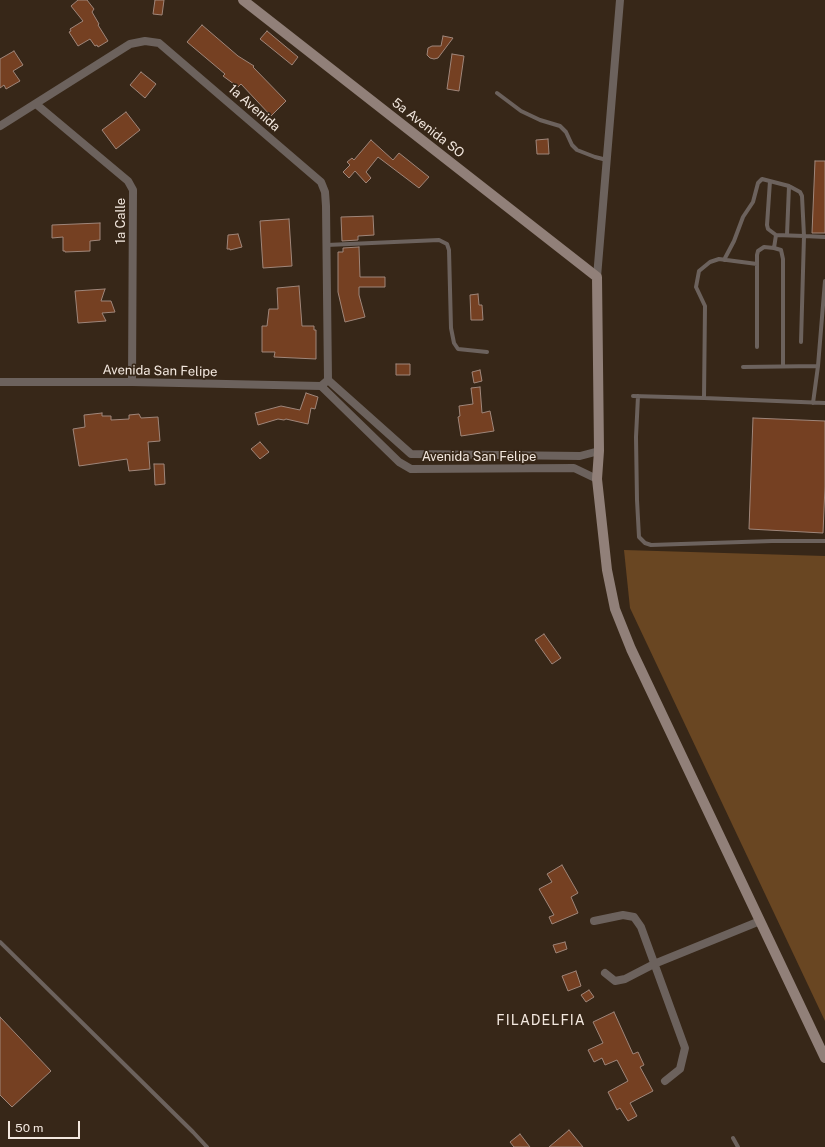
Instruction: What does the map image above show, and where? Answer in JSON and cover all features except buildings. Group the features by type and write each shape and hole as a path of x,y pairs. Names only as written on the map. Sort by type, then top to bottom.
{"street":[{"name":"5a Avenida SO","path":"243,0 597,277"},
{"path":"620,0 597,277 597,479 607,570 616,609 631,649 825,1058"},
{"name":"1a Avenida","path":"0,126 130,44 145,41 159,42 321,182 325,192 327,245 328,380"},
{"name":"1a Calle","path":"36,104 128,181 133,190 132,382"},
{"path":"321,386 328,380"},
{"name":"Avenida San Felipe","path":"328,380 411,454 580,456 598,451"},
{"name":"Avenida San Felipe","path":"0,382 132,382 321,386 399,462 411,469 574,468 597,479"},
{"path":"594,921 623,915 634,917 641,927 685,1048 680,1069 665,1081"},
{"path":"605,973 615,981 625,978 654,964 760,921"}],"lane":[{"path":"497,93 521,111 540,120 560,126 566,132 572,145 577,150 606,160"},
{"path":"724,260 734,241 743,218 753,202 758,183 762,179 789,186 800,192 802,196 804,236 801,342"},
{"path":"770,181 766,225 768,229 776,235 825,237"},
{"path":"787,235 789,186"},
{"path":"774,248 776,235"},
{"path":"327,245 439,240 446,244 448,250 451,328 454,343 458,349 487,352"},
{"path":"757,347 758,251 764,247 774,248 781,250 783,259 783,366"},
{"path":"704,398 705,306 696,287 699,271 710,262 719,259 757,264"},
{"path":"813,403 818,366 825,281"},
{"path":"743,367 818,366"},
{"path":"825,403 636,396 637,500 639,537 645,543 651,545 772,541 825,541"},
{"path":"0,942 188,1126 207,1147"},
{"path":"733,1138 738,1147"}],"shaded area":[{"path":"624,550 825,556 825,1021 630,608"}],"district":[{"name":"FILADELFIA","path":"541,1021"}]}
